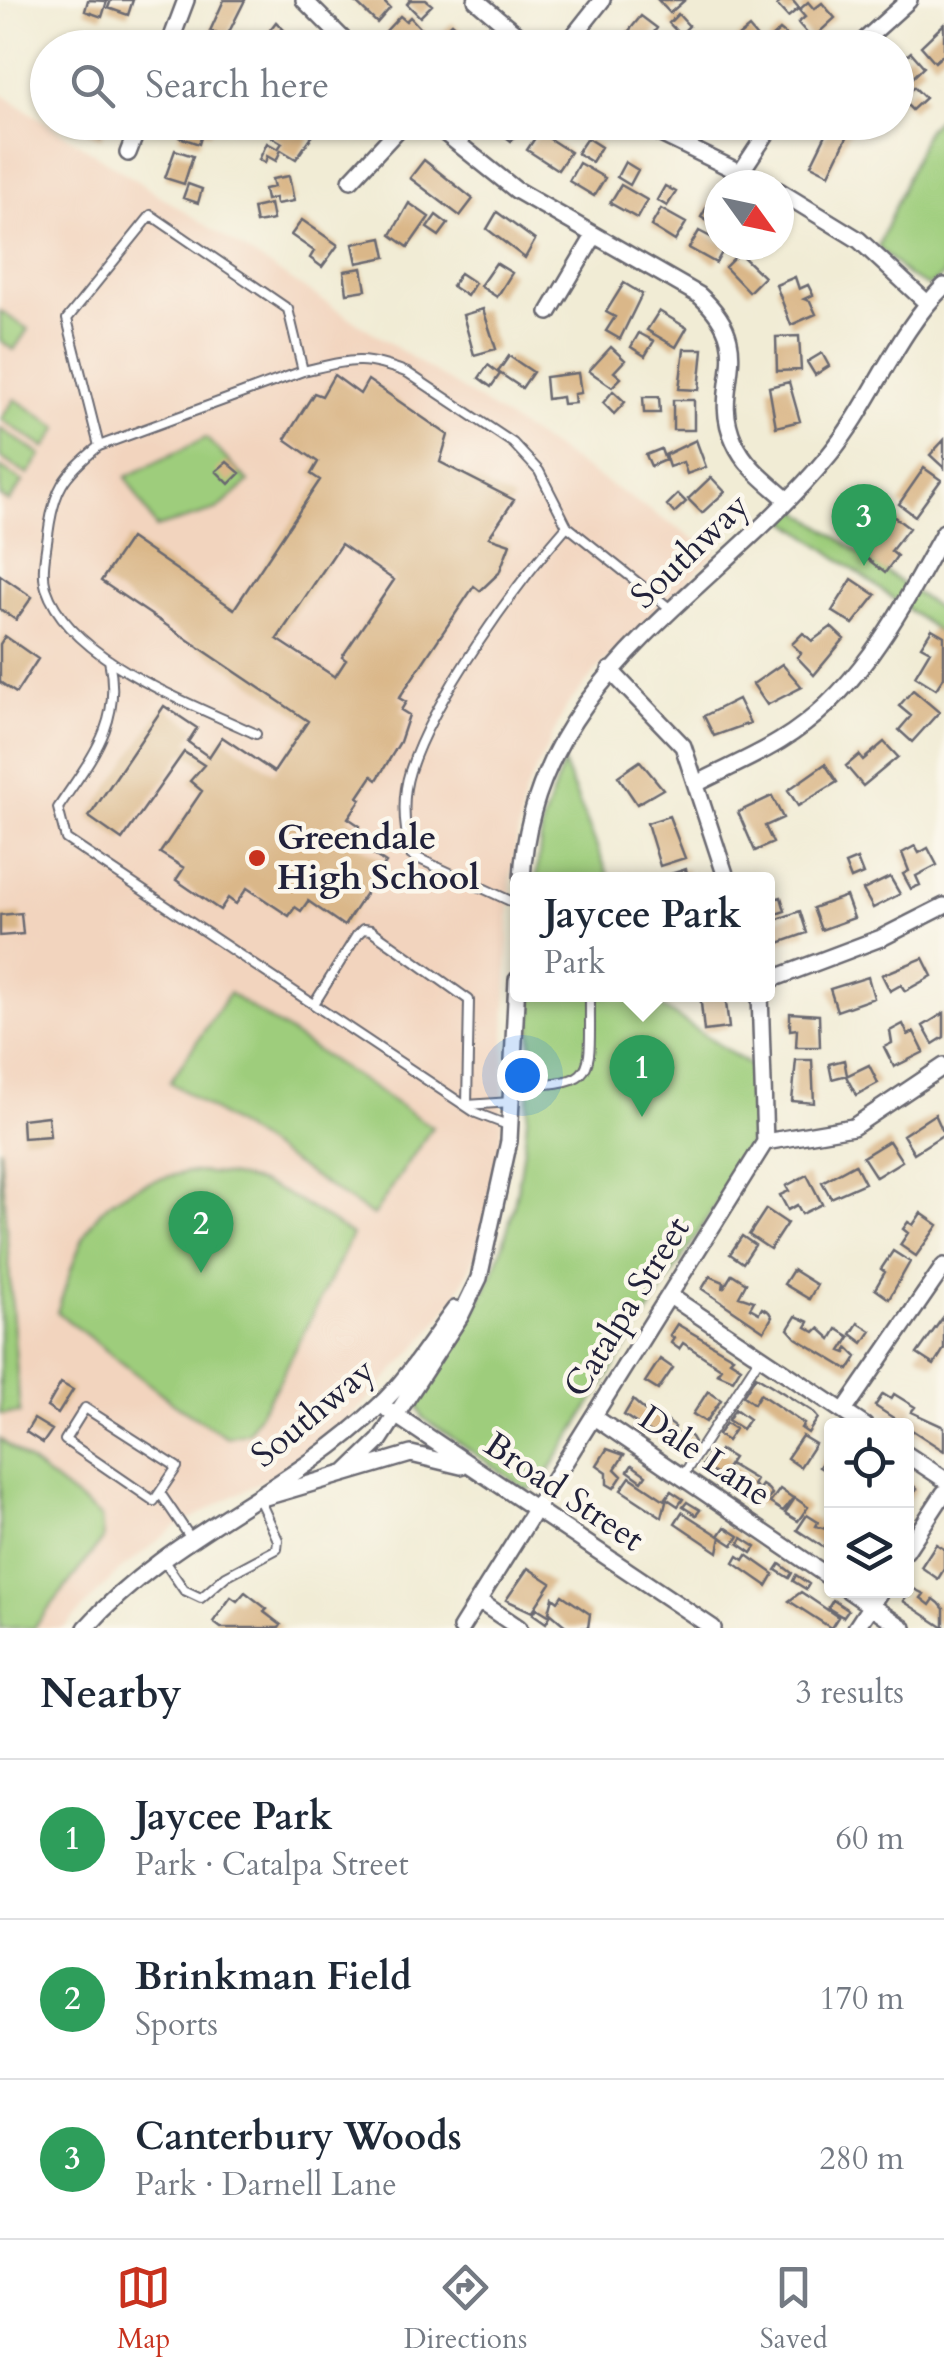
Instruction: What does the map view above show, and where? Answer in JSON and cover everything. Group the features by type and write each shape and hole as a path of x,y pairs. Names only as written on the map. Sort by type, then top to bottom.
{"street":[{"path":"175,30 186,0"},
{"path":"304,0 334,30"},
{"path":"476,0 512,30"},
{"path":"578,30 602,0"},
{"path":"876,30 909,0"},
{"path":"128,153 133,140"},
{"path":"351,180 388,140"},
{"path":"453,140 516,190 699,295 717,311 732,347 728,398 732,437 746,464 786,499"},
{"path":"674,140 737,170"},
{"path":"742,170 762,140"},
{"path":"794,201 859,240 926,303"},
{"path":"549,312 594,236"},
{"name":"Southway","path":"522,872 523,842 538,782 572,718 610,670 828,458 863,410 926,303 944,286"},
{"path":"698,784 782,740 830,702 892,626 944,532"},
{"path":"610,670 683,746 725,872"},
{"path":"775,977 881,938 944,906"},
{"name":"Southway","path":"346,1472 379,1442 461,1316 479,1278 496,1215 510,1126 516,1002"},
{"path":"760,1002 765,1142 853,1127 944,1066"},
{"name":"Catalpa Street","path":"462,1628 765,1142"},
{"path":"844,1411 944,1266"},
{"name":"Southway","path":"86,1628 162,1557 258,1498 380,1405 479,1278"},
{"path":"670,1296 854,1418"},
{"name":"Broad Street","path":"380,1405 713,1628"},
{"name":"Dale Lane","path":"594,1418 824,1574"},
{"name":"Southway","path":"258,1498 295,1491 411,1454 436,1457 483,1474"},
{"path":"914,1459 944,1479"},
{"path":"914,1539 944,1493"},
{"path":"859,1598 904,1628"},
{"path":"856,1628 876,1598"},
{"path":"478,1601 519,1628"}],"lane":[{"path":"99,446 67,319 150,215 288,309 303,372"},
{"path":"256,734 131,676 64,619 46,588 44,562 52,498 70,470 99,446 303,372 364,357 408,373 513,443 539,472 567,526 672,610"},
{"path":"510,901 411,855 403,827 408,775 431,720 536,561 567,526"},
{"path":"108,660 116,690 111,720 58,808 66,840 485,1118 510,1126"},
{"path":"314,1004 357,935 363,929 371,930 468,1000 467,1104"},
{"path":"512,1085 567,1084 577,1080 586,1068 589,1051 590,1002"},
{"path":"467,1104 512,1102"},
{"path":"682,1477 760,1357"},
{"path":"85,1408 176,1467 160,1492 154,1501 65,1440 85,1408"},
{"path":"160,1492 190,1537"},
{"path":"162,1557 190,1596 210,1594 226,1576 277,1549 278,1540 258,1498"}],"shaded area":[{"name":"Greendale High School","path":"0,93 30,112 30,140 73,140 716,553 601,665 567,706 524,795 510,872 501,1149 479,1248 457,1295 430,1332 349,1420 278,1472 174,1528 119,1571 64,1628 0,1628"}],"green space":[{"path":"944,113 944,275 928,286 908,276 878,247 927,129"},
{"path":"0,311 28,329 14,350 0,340"},
{"path":"15,399 59,428 45,448 1,419"},
{"path":"0,428 41,455 28,475 0,457"},
{"path":"206,438 249,482 217,510 156,528 126,477"},
{"path":"0,467 23,482 9,502 0,496"},
{"path":"797,509 944,613 944,636 786,520"},
{"path":"563,763 607,872 537,872 543,821"},
{"path":"229,993 432,1127 373,1216 170,1082"},
{"path":"532,1002 654,1002 755,1069 755,1130 742,1163 539,1487 527,1490 423,1418 416,1402 478,1305 500,1255 519,1182 530,1071"},
{"path":"0,1147 20,1413 0,1414"},
{"path":"187,1172 236,1177 275,1189 352,1235 279,1382 248,1432 227,1437 176,1405 57,1312 76,1256 96,1217 129,1191"},
{"path":"0,1439 101,1517 103,1539 34,1628 0,1628"}],"building":[{"path":"88,0 107,1 102,17 85,11"},
{"path":"111,0 133,0 128,15 108,8"},
{"path":"224,0 245,0 230,30 210,30"},
{"path":"353,0 382,0 390,8 377,23"},
{"path":"410,0 426,0 432,5 420,17 407,4"},
{"path":"658,0 685,0 670,13"},
{"path":"792,0 799,8 788,17 777,5"},
{"path":"808,2 814,9 822,3 835,18 822,30 804,30 798,23 805,17 799,10"},
{"path":"678,14 689,26 675,30 669,23"},
{"path":"400,16 406,21 410,17 422,30 387,30"},
{"path":"641,16 657,28 656,30 630,30"},
{"path":"944,24 944,54 935,62 921,46"},
{"path":"914,55 924,67 914,77"},
{"path":"914,87 925,98 914,108"},
{"path":"277,140 309,140 296,159 281,150 276,161 267,156 265,163 259,160 267,143 278,149 282,143"},
{"path":"534,140 551,140 570,152 558,170 527,150"},
{"path":"586,140 601,147 592,162 577,153"},
{"path":"823,140 846,140 829,174 811,165"},
{"path":"175,150 193,156 184,184 165,178"},
{"path":"424,160 473,199 460,216 410,178"},
{"path":"625,162 638,170 630,185 617,177"},
{"path":"579,163 605,178 594,196 569,181"},
{"path":"289,176 294,201 276,204 275,198 266,200 264,189 274,187 272,179"},
{"path":"188,184 202,189 198,203 183,198"},
{"path":"621,185 647,200 637,218 610,203"},
{"path":"665,186 676,192 667,206 657,200"},
{"path":"409,203 429,217 408,247 391,235"},
{"path":"270,204 273,220 256,223 253,208"},
{"path":"661,209 686,223 675,241 651,226"},
{"path":"497,212 535,240 525,258 487,229"},
{"path":"436,215 448,224 439,236 427,228"},
{"path":"302,220 338,245 322,267 310,258 314,251 291,235"},
{"path":"699,231 704,234 704,256 689,248"},
{"path":"382,238 386,257 357,263 353,244"},
{"path":"732,260 746,260 764,277 749,292 725,267"},
{"path":"496,263 512,273 497,297 480,286"},
{"path":"362,268 366,290 347,293 344,271"},
{"path":"460,273 475,283 467,296 452,286"},
{"path":"795,277 799,289 808,285 813,295 804,299 810,301 816,314 791,325 776,285"},
{"path":"624,283 642,294 620,339 606,331 615,317 606,312"},
{"path":"483,309 496,349 474,355 463,315"},
{"path":"659,311 687,328 676,347 647,330"},
{"path":"639,333 654,341 645,356 631,347"},
{"path":"799,336 801,370 777,371 776,337"},
{"path":"611,347 625,360 614,372 621,378 612,387 589,371"},
{"path":"684,349 703,349 699,390 679,389"},
{"path":"822,353 829,366 815,375 807,362"},
{"path":"509,356 533,372 522,388 498,372"},
{"path":"488,365 500,374 491,387 479,378"},
{"path":"578,373 581,393 574,394 575,403 563,404 562,397 547,399 545,377"},
{"path":"334,375 360,394 368,380 448,435 440,462 514,500 489,537 510,544 499,573 480,591 474,586 399,698 406,702 401,710 409,715 400,742 377,780 372,776 348,818 360,826 351,840 386,863 344,926 308,901 301,911 295,907 289,916 247,888 236,904 228,898 220,910 176,880 184,868 160,853 202,791 190,781 204,765 184,752 122,840 89,817 164,706 197,728 188,742 209,757 222,737 274,772 308,721 101,581 130,538 234,609 320,480 311,474 318,462 285,439 314,393 322,396","holes":["341,544 394,580 342,657 346,660 335,677 277,639"]},
{"path":"789,382 800,421 776,427 769,387"},
{"path":"613,391 625,402 614,414 603,403"},
{"path":"643,397 659,397 660,413 644,413"},
{"path":"673,400 694,400 694,430 673,430"},
{"path":"696,440 706,467 687,474 683,462 669,467 665,455"},
{"path":"944,440 944,468 930,455"},
{"path":"661,449 665,460 651,466 646,455"},
{"path":"227,462 240,473 229,484 216,471"},
{"path":"924,468 941,480 915,516 899,504"},
{"path":"711,477 725,492 702,513 688,499"},
{"path":"678,494 686,502 674,513 667,505"},
{"path":"893,516 909,528 891,551 897,556 885,573 864,556"},
{"path":"0,575 32,597 16,620 0,609"},
{"path":"852,579 876,595 853,624 832,611"},
{"path":"831,627 844,639 814,675 797,657 801,653 792,644 803,633 812,641"},
{"path":"932,629 944,636 944,677 936,689 915,676 930,651 921,646"},
{"path":"5,636 38,659 16,693 0,682 0,644"},
{"path":"782,664 802,687 767,705 753,684"},
{"path":"913,690 939,712 912,742 899,730 911,716 899,706"},
{"path":"738,699 750,723 714,736 704,716"},
{"path":"884,742 898,757 863,786 846,766 859,755 863,760"},
{"path":"640,761 663,789 637,804 618,776"},
{"path":"825,764 837,782 798,806 788,790"},
{"path":"772,796 783,818 765,826 773,843 755,851 738,812"},
{"path":"669,816 685,858 660,866 647,823"},
{"path":"915,846 919,853 928,848 937,865 916,876 920,885 911,889 903,874 909,871 902,853"},
{"path":"857,859 863,874 851,879 845,864"},
{"path":"890,877 900,894 873,908 863,890"},
{"path":"846,896 854,918 821,930 813,908"},
{"path":"781,897 785,911 775,914 775,899"},
{"path":"800,911 807,933 779,943 775,920"},
{"path":"21,913 23,934 0,936 0,915"},
{"path":"923,958 932,976 905,991 901,985 890,991 882,975"},
{"path":"868,977 874,998 837,1011 830,989"},
{"path":"701,1002 726,1002 729,1028 704,1031"},
{"path":"790,1013 819,1015 820,1047 796,1047 797,1029 790,1030"},
{"path":"944,1013 944,1037 933,1044 923,1026"},
{"path":"903,1024 908,1035 914,1032 924,1052 894,1067 884,1047 892,1043 890,1031"},
{"path":"796,1060 812,1060 814,1103 792,1101"},
{"path":"844,1060 847,1075 832,1079 829,1064"},
{"path":"869,1065 878,1083 856,1095 846,1076"},
{"path":"935,1114 944,1134 914,1153 903,1135"},
{"path":"48,1116 50,1136 23,1138 22,1119"},
{"path":"889,1141 902,1161 876,1177 863,1157"},
{"path":"855,1164 865,1183 831,1198 822,1182"},
{"path":"807,1175 822,1204 802,1214 797,1205 788,1210 780,1195 789,1191 786,1186"},
{"path":"766,1209 787,1223 770,1249 749,1235"},
{"path":"921,1213 938,1225 916,1256 900,1245 908,1233 903,1229 908,1222 913,1225"},
{"path":"742,1236 755,1245 743,1263 730,1254"},
{"path":"893,1251 910,1262 889,1299 875,1289 885,1272 881,1269"},
{"path":"793,1270 817,1285 809,1299 784,1284"},
{"path":"732,1274 746,1283 739,1296 754,1301 750,1308 759,1313 762,1308 772,1317 764,1331 702,1289 710,1276 724,1282 723,1289"},
{"path":"796,1316 809,1322 806,1327 815,1332 819,1328 831,1339 837,1329 850,1337 841,1351 846,1353 848,1348 857,1357 849,1370 796,1338 788,1329"},
{"path":"944,1316 944,1349 934,1365 917,1354"},
{"path":"858,1323 871,1331 863,1343 851,1334"},
{"path":"677,1324 733,1357 730,1360 741,1367 733,1380 717,1373 721,1368 683,1343 679,1349 671,1343 674,1338 670,1335"},
{"path":"660,1359 673,1368 658,1390 645,1382"},
{"path":"756,1376 812,1411 818,1418 808,1433 801,1428 804,1424 760,1394 754,1404 743,1396"},
{"path":"61,1383 73,1390 58,1414 47,1407"},
{"path":"708,1391 721,1400 706,1422 693,1414"},
{"path":"883,1394 891,1399 894,1394 915,1407 911,1412 944,1427 944,1451 914,1431 914,1418 893,1418 875,1406"},
{"path":"633,1400 651,1416 654,1411 682,1437 685,1432 691,1437 694,1442 685,1456 624,1415"},
{"path":"735,1409 749,1419 742,1429 728,1420"},
{"path":"34,1419 52,1430 43,1443 26,1432"},
{"path":"726,1423 735,1429 727,1441 718,1435"},
{"path":"802,1436 815,1444 800,1467 787,1458"},
{"path":"607,1449 624,1455 615,1469 622,1476 614,1488 607,1484 607,1472 597,1465"},
{"path":"720,1450 733,1458 727,1467 731,1465 756,1480 753,1485 759,1489 762,1485 772,1494 763,1507 702,1465 708,1455 714,1459"},
{"path":"632,1465 646,1475 642,1481 628,1471"},
{"path":"630,1477 666,1501 662,1517 621,1490"},
{"path":"780,1489 793,1498 783,1511 770,1503"},
{"path":"671,1491 683,1499 678,1506 666,1498"},
{"path":"795,1498 808,1507 798,1521 785,1513"},
{"path":"687,1502 700,1510 696,1515 683,1507"},
{"path":"682,1512 721,1537 718,1552 675,1523"},
{"path":"807,1515 818,1522 816,1526 824,1528 824,1548 797,1530"},
{"path":"725,1527 739,1536 733,1545 719,1536"},
{"path":"742,1538 756,1547 752,1553 739,1544"},
{"path":"936,1544 944,1549 944,1569 938,1579 921,1567"},
{"path":"747,1555 774,1574 767,1586 734,1563 738,1556 744,1560"},
{"path":"780,1564 792,1573 789,1578 776,1570"},
{"path":"528,1568 551,1583 532,1612 506,1600"},
{"path":"796,1575 809,1584 806,1589 793,1581"},
{"path":"914,1589 924,1594 921,1598 930,1605 934,1599 944,1609 944,1628 903,1601 914,1598"},
{"path":"245,1592 267,1609 264,1612 281,1625 279,1628 221,1628 213,1622 231,1597 237,1601"},
{"path":"801,1592 838,1617 831,1628 789,1601"},
{"path":"562,1595 590,1614 588,1628 568,1628 549,1612 553,1597 558,1601"},
{"path":"833,1600 848,1610 843,1617 828,1608"},
{"path":"537,1608 550,1616 546,1623 533,1614"}],"place":[{"name":"Canterbury Woods","path":"864,566"},
{"name":"Greendale High School","path":"257,858"},
{"name":"Jaycee Park","path":"642,1117"},
{"name":"Brinkman Field","path":"201,1273"}]}
